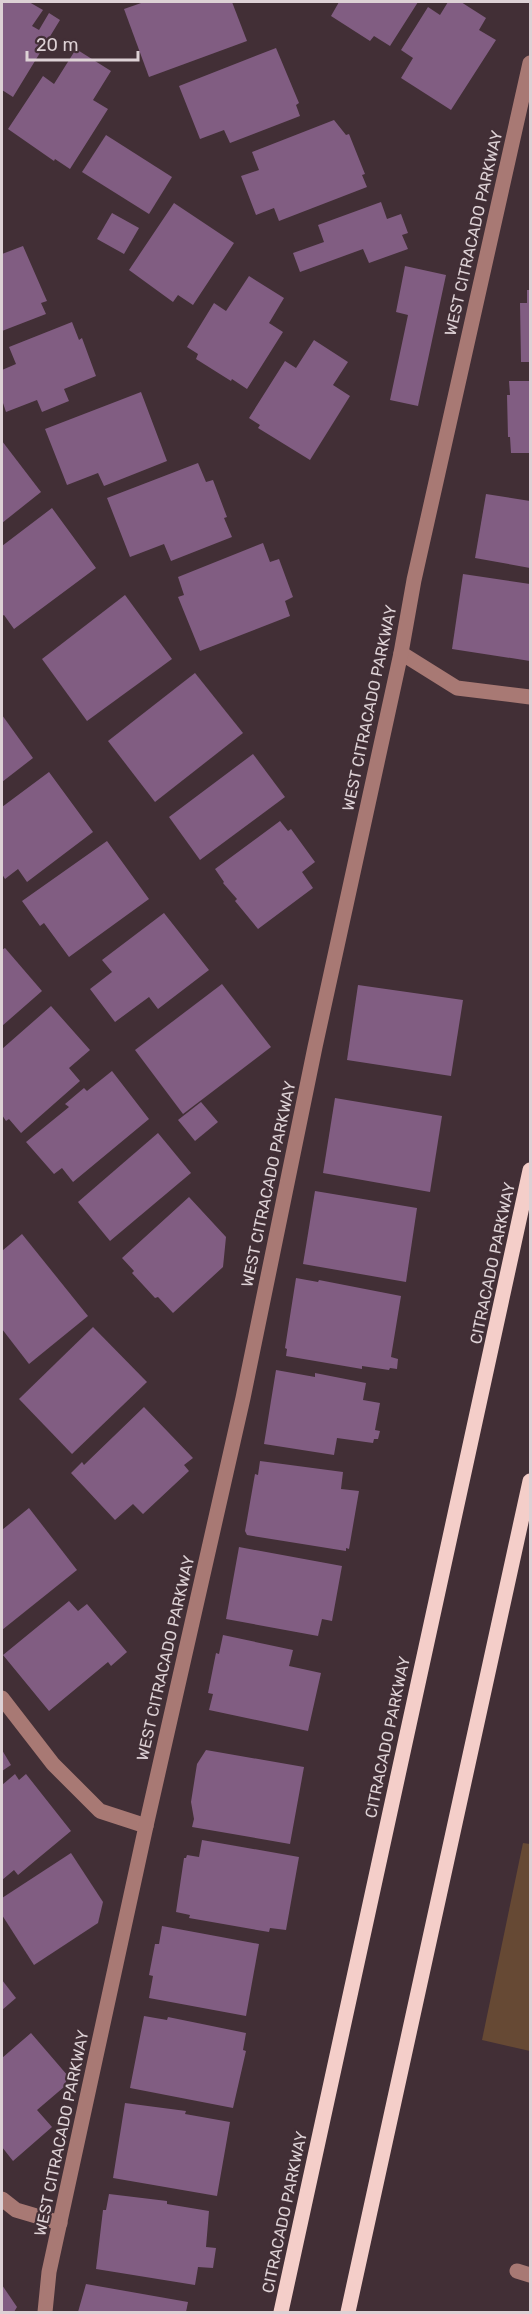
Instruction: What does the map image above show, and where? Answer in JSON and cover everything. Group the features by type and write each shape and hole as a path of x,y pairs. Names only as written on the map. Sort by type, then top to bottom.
{"main road":[{"name":"CITRACADO PARKWAY","path":"281,2313 531,1170"},
{"path":"348,2313 531,1481"}],"street":[{"name":"WEST CITRACADO PARKWAY","path":"45,2313 50,2272 60,2223 146,1826 243,1398 315,1047 437,477 531,63"},
{"path":"401,652 457,688 531,697"},
{"path":"2,1698 53,1764 100,1811 146,1826"},
{"path":"2,2199 16,2211 60,2223"}],"shaded area":[{"path":"523,1843 530,1844 530,2051 482,2040"}],"building":[{"path":"2,2 29,2 43,10 32,26 39,30 49,13 60,20 13,97 2,90"},
{"path":"144,2 232,2 247,41 149,77 124,9"},
{"path":"339,2 418,2 390,46 374,36 370,41 331,16"},
{"path":"448,2 461,2 486,18 479,30 496,40 451,110 401,78 413,58 401,50 428,7 440,15"},
{"path":"276,48 299,103 296,105 300,116 230,143 224,130 200,139 179,86"},
{"path":"76,49 111,71 93,100 108,109 70,169 55,159 54,161 8,129 43,76 54,84"},
{"path":"334,120 346,135 349,134 365,174 362,175 367,187 279,221 274,208 256,215 241,176 259,170 252,152"},
{"path":"106,135 172,177 149,214 82,172"},
{"path":"381,202 387,219 401,214 408,233 402,235 408,249 369,263 363,249 300,272 293,253 324,242 318,225"},
{"path":"174,203 234,243 193,305 178,295 173,302 129,270"},
{"path":"112,213 139,228 124,254 97,239"},
{"path":"23,246 47,301 41,303 46,314 2,331 2,254"},
{"path":"405,266 446,275 418,406 390,400 408,315 396,312"},
{"path":"249,276 284,298 269,323 283,332 247,389 196,359 198,354 187,347 214,303 226,311"},
{"path":"527,290 530,290 530,362 521,362 520,303 527,303"},
{"path":"72,322 79,340 82,338 96,376 64,389 69,401 42,412 37,400 6,412 2,400 2,370 16,364 9,347"},
{"path":"314,340 348,362 333,385 350,396 310,460 258,428 260,425 249,418 285,361 296,368"},
{"path":"509,381 530,381 530,453 511,453 510,437 508,437"},
{"path":"141,392 167,461 104,486 98,473 67,485 45,429"},
{"path":"2,441 41,492 2,523"},
{"path":"198,463 206,482 213,480 232,537 171,561 164,544 130,557 107,498"},
{"path":"486,494 530,501 530,568 475,558"},
{"path":"52,508 96,568 14,629 4,615 2,616 2,546"},
{"path":"263,543 270,562 279,559 293,597 285,601 290,616 200,651 178,597 184,595 178,577"},
{"path":"463,574 530,584 530,661 452,649"},
{"path":"125,595 172,659 87,721 42,659"},
{"path":"195,673 243,733 155,802 108,741"},
{"path":"2,715 33,758 2,782"},
{"path":"253,754 285,797 200,860 169,817"},
{"path":"49,772 93,832 27,882 18,869 5,879 2,874 2,807"},
{"path":"280,821 288,831 291,829 315,862 302,872 313,888 258,929 235,901 237,899 223,883 215,869"},
{"path":"107,841 149,899 69,957 44,923 40,926 22,901"},
{"path":"164,913 209,970 158,1009 149,997 115,1022 90,989 112,972 102,960"},
{"path":"5,948 42,991 2,1026 2,950"},
{"path":"222,984 271,1047 183,1114 135,1050"},
{"path":"358,985 463,1000 451,1076 347,1060"},
{"path":"51,1006 90,1050 69,1068 80,1081 21,1133 9,1119 6,1121 2,1115 2,1049"},
{"path":"112,1071 149,1119 73,1182 62,1168 54,1174 26,1142 69,1107 65,1104 84,1088 87,1091"},
{"path":"335,1098 442,1116 430,1192 323,1173"},
{"path":"201,1102 218,1122 195,1141 178,1120"},
{"path":"158,1133 191,1173 110,1241 78,1202"},
{"path":"315,1191 417,1208 406,1282 303,1264"},
{"path":"189,1197 226,1237 223,1267 173,1313 158,1297 155,1298 132,1273 134,1271 122,1258"},
{"path":"22,1234 88,1316 29,1364 2,1329 2,1251"},
{"path":"296,1278 318,1282 319,1280 401,1296 391,1357 398,1359 397,1369 362,1366 362,1369 286,1356 287,1349 285,1348"},
{"path":"93,1327 147,1382 72,1454 19,1399"},
{"path":"276,1370 315,1377 315,1373 366,1383 363,1400 380,1403 375,1430 380,1431 378,1439 374,1439 373,1443 337,1438 334,1455 264,1444"},
{"path":"144,1407 193,1458 184,1465 189,1471 143,1514 133,1504 115,1520 71,1473 82,1462 84,1465"},
{"path":"260,1461 343,1472 341,1489 359,1491 349,1549 346,1548 346,1551 247,1535 245,1531 255,1474 258,1475"},
{"path":"29,1508 77,1570 2,1630 2,1530"},
{"path":"239,1547 342,1566 332,1621 322,1619 318,1636 226,1619"},
{"path":"69,1601 78,1611 87,1604 127,1652 111,1666 108,1662 49,1711 3,1655"},
{"path":"223,1635 293,1650 289,1666 321,1673 308,1731 209,1710 213,1694 208,1693 216,1653 219,1654"},
{"path":"2,1750 11,1765 2,1771"},
{"path":"206,1750 304,1767 290,1844 192,1827 194,1819 191,1802 197,1764"},
{"path":"15,1774 19,1780 26,1774 71,1831 18,1875 14,1870 2,1880 2,1785"},
{"path":"202,1840 299,1857 286,1930 270,1928 269,1932 189,1918 190,1915 176,1912 184,1858 187,1855 199,1857"},
{"path":"71,1853 103,1902 98,1923 34,1965 2,1915 2,1898"},
{"path":"162,1926 259,1944 246,2016 149,1998 153,1976 149,1975 155,1944 159,1944"},
{"path":"2,1980 16,1998 2,2010"},
{"path":"144,2016 167,2020 168,2017 246,2033 243,2050 246,2051 233,2108 130,2088"},
{"path":"31,2033 68,2076 64,2087 37,2110 52,2127 13,2161 2,2147 2,2058"},
{"path":"125,2103 186,2111 185,2114 230,2122 217,2196 113,2178"},
{"path":"109,2194 167,2201 167,2204 209,2211 206,2247 216,2248 213,2268 198,2267 195,2285 96,2269 103,2210 106,2210"},
{"path":"86,2284 188,2302 186,2312 78,2312"},
{"path":"2,2285 17,2307 14,2312 2,2312"}]}
